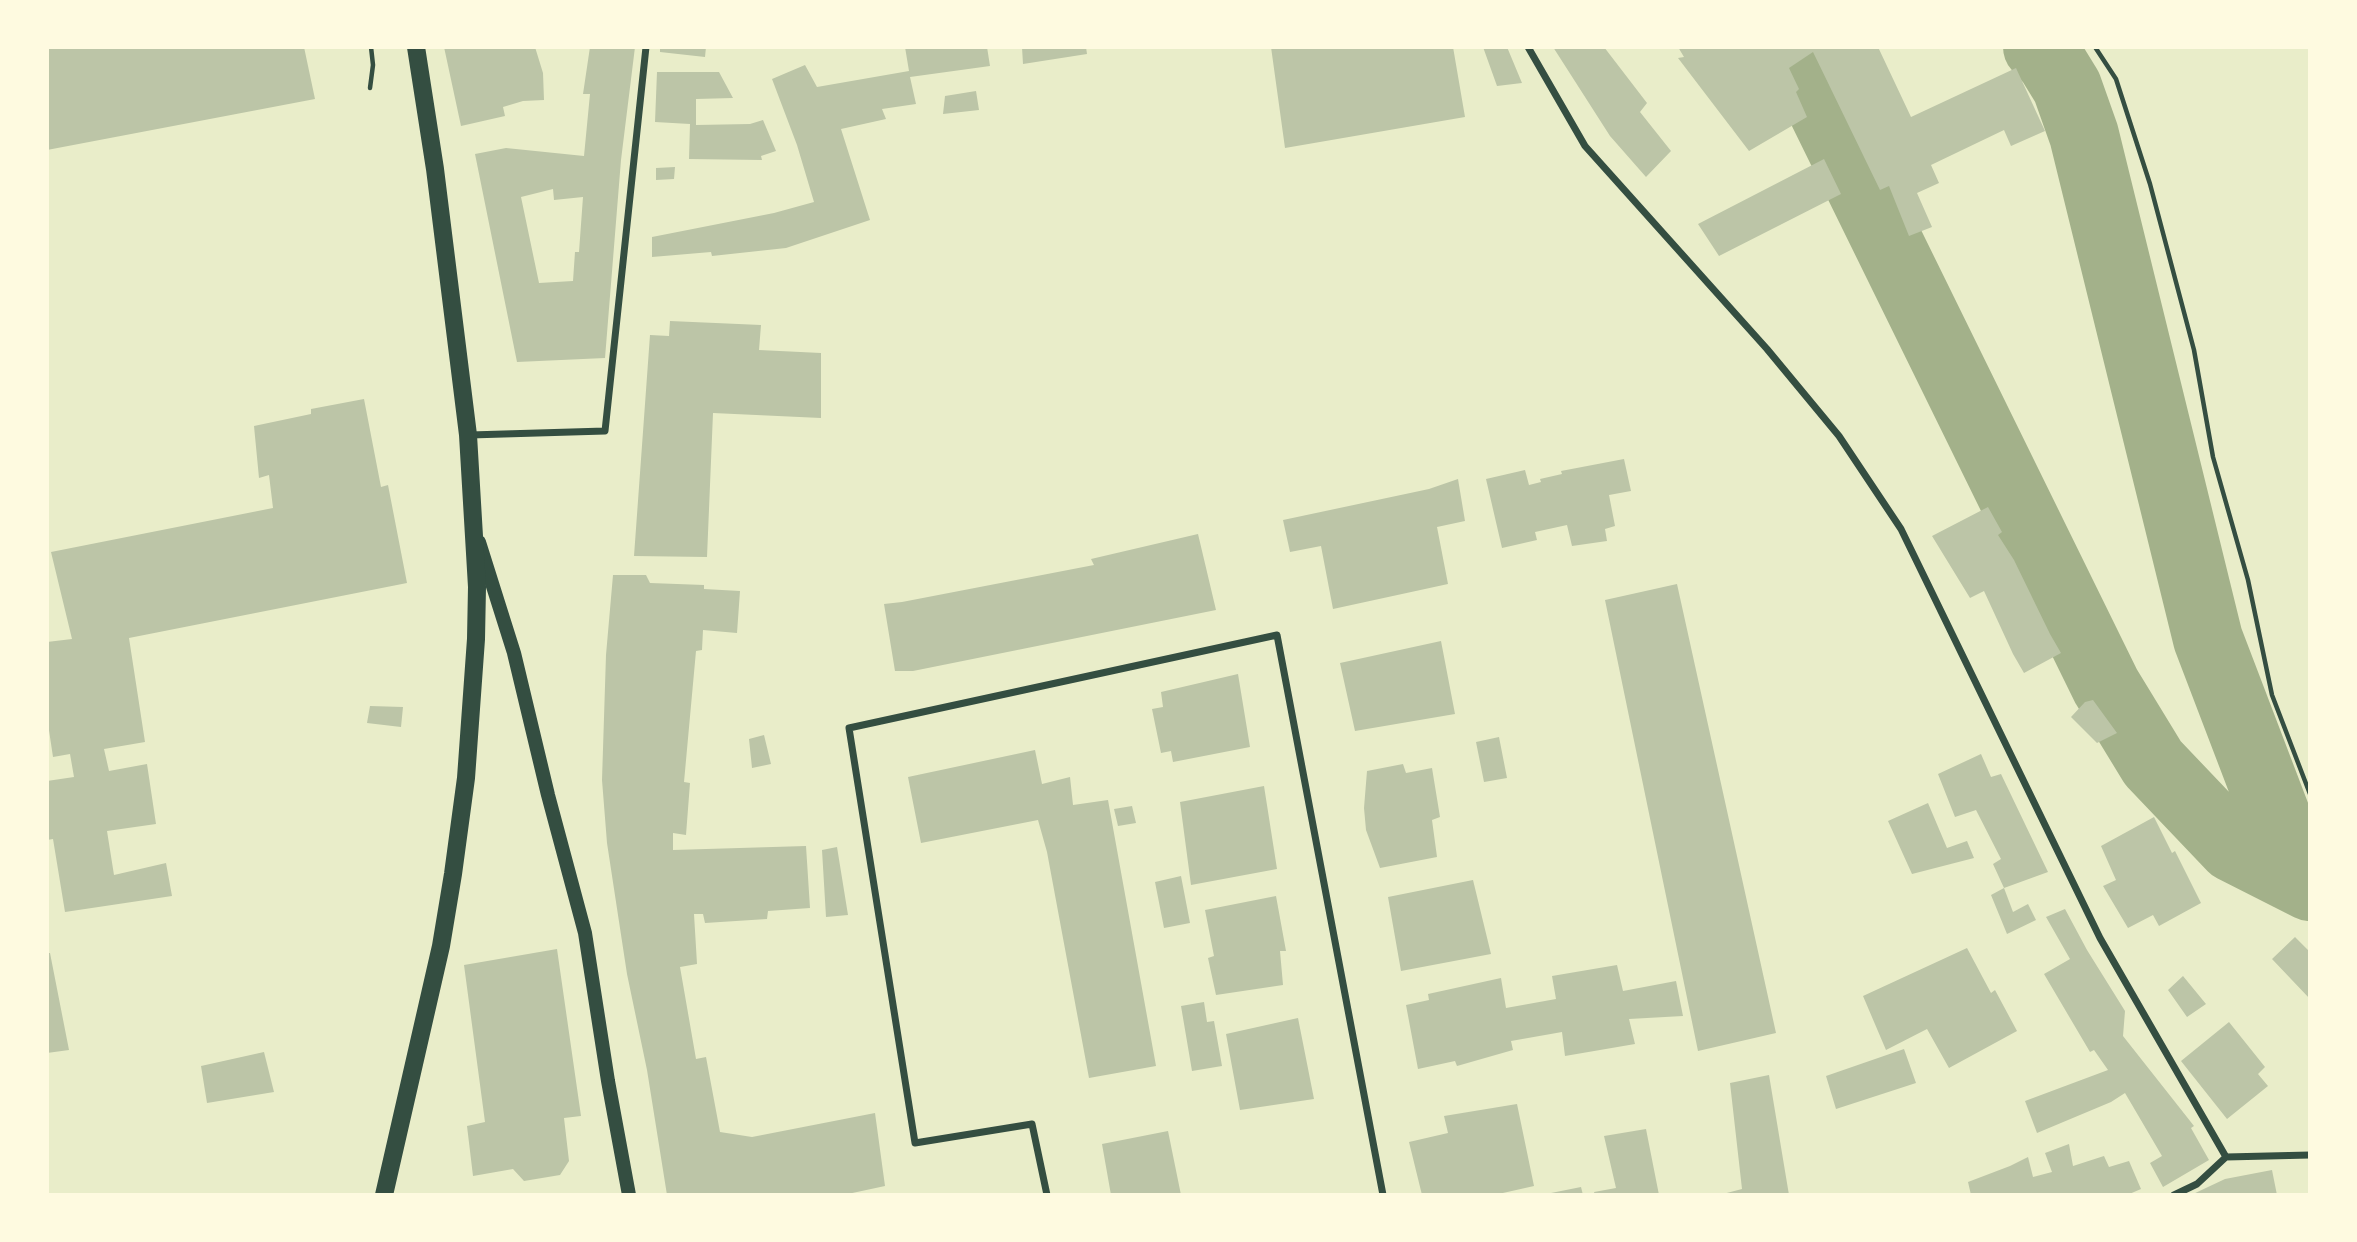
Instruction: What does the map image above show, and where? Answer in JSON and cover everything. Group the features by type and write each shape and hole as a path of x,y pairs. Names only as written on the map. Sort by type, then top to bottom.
{"main road":[{"path":"384,1195 441,946 453,874 466,778 476,639 477,587 468,435 435,169 416,47"},
{"path":"474,527 514,653 585,933 629,1195"}],"street":[{"path":"468,435 605,431 646,47"},
{"path":"1528,47 1585,146 1767,349 1823,416 1901,529 2100,938 2226,1157"},
{"path":"1047,1195 1032,1124 915,1143 849,728 1277,635 1383,1195"},
{"path":"2174,1195 2197,1184 2226,1157 2310,1155"}],"path":[{"path":"370,88 373,65 371,47"},
{"path":"2095,47 2116,79 2150,184 2194,350 2213,457 2248,580 2272,695 2310,794"}],"building":[{"path":"304,47 315,99 47,150 47,49"},
{"path":"444,47 535,47 543,73 544,100 523,101 503,107 505,116 461,126"},
{"path":"590,47 635,47 621,160 605,358 517,362 475,154 506,148 584,156 590,94 583,94","holes":["553,189 554,200 583,197 579,252 575,252 573,281 539,283 521,197"]},
{"path":"660,47 706,47 705,57 660,52"},
{"path":"905,47 987,47 990,66 910,77 916,104 882,109 886,119 841,129 870,220 786,248 712,256 711,252 652,257 652,237 774,213 814,202 797,145 772,79 805,65 817,87 909,71"},
{"path":"1022,47 1086,47 1087,54 1023,64"},
{"path":"1271,47 1453,47 1465,117 1285,148"},
{"path":"1483,47 1507,47 1522,83 1497,86"},
{"path":"1553,47 1604,47 1647,103 1640,112 1671,151 1646,177 1610,136"},
{"path":"1678,47 1878,47 1911,117 2016,68 2045,131 2011,146 2004,130 1931,165 1939,183 1917,193 1932,227 1909,236 1889,186 1880,190 1813,52 1789,68 1799,89 1796,92 1807,117 1749,151 1678,58 1684,57"},
{"path":"657,72 719,72 733,98 696,99 696,125 750,124 763,120 776,151 761,156 762,160 689,159 690,124 655,122"},
{"path":"976,91 979,110 943,114 945,96"},
{"path":"1824,159 1841,194 1719,256 1698,224"},
{"path":"675,167 674,179 656,180 656,168"},
{"path":"670,321 761,325 759,350 821,353 821,418 713,413 707,557 634,556 650,335 669,336"},
{"path":"364,399 381,487 388,485 407,583 129,638 145,742 104,749 109,771 147,764 156,824 107,831 114,875 166,863 172,896 65,912 53,839 47,840 47,781 74,777 70,754 53,757 47,717 47,642 72,639 51,552 273,508 269,475 259,478 254,426 311,414 311,409"},
{"path":"1624,459 1631,491 1609,495 1615,526 1605,529 1607,541 1572,546 1567,525 1535,532 1537,540 1502,548 1486,479 1525,470 1529,485 1541,482 1540,479 1562,474 1561,471"},
{"path":"1458,479 1465,521 1437,527 1448,584 1333,609 1321,546 1290,552 1283,520 1429,489"},
{"path":"1988,507 2002,532 1998,535 2014,560 2061,653 2024,673 1984,591 1970,598 1932,536"},
{"path":"1198,534 1216,610 913,671 895,671 884,604 1094,565 1091,559"},
{"path":"613,575 646,575 650,583 704,585 704,589 740,591 737,633 703,630 702,650 696,651 684,782 690,783 686,835 673,833 673,850 806,846 810,908 768,911 767,919 705,923 703,914 694,914 697,964 680,967 696,1059 706,1057 720,1132 752,1137 875,1113 885,1186 843,1195 667,1195 647,1070 627,974 607,843 602,780 606,655"},
{"path":"1677,584 1776,1033 1698,1051 1605,600"},
{"path":"1441,641 1455,714 1355,731 1340,663"},
{"path":"1238,674 1250,747 1173,762 1171,751 1161,753 1152,709 1163,707 1161,692"},
{"path":"2093,700 2117,733 2097,743 2071,717 2085,702"},
{"path":"370,706 403,707 401,727 367,723"},
{"path":"764,735 771,764 752,768 749,739"},
{"path":"1499,737 1507,778 1484,782 1476,742"},
{"path":"1035,750 1042,784 1070,777 1073,805 1108,800 1156,1066 1089,1078 1047,852 1038,820 921,843 908,777"},
{"path":"1981,754 1991,777 2001,774 2048,872 2004,888 1993,864 2001,859 1976,810 1955,817 1938,774"},
{"path":"1403,764 1406,773 1432,768 1440,817 1432,820 1437,857 1380,868 1366,830 1364,808 1367,771"},
{"path":"1264,786 1277,869 1191,885 1180,802"},
{"path":"1928,803 1947,848 1967,841 1974,858 1912,874 1888,821"},
{"path":"1132,806 1136,823 1118,826 1114,809"},
{"path":"2154,817 2172,853 2175,851 2201,903 2159,926 2153,915 2128,928 2103,886 2116,880 2101,846"},
{"path":"837,847 848,915 826,917 822,850"},
{"path":"1181,876 1190,923 1164,928 1155,882"},
{"path":"1473,880 1491,954 1401,971 1388,897"},
{"path":"2004,888 2013,912 2028,904 2036,920 2007,934 1991,895"},
{"path":"1276,896 1286,951 1280,951 1283,985 1216,995 1208,958 1214,956 1205,910"},
{"path":"2065,909 2125,1011 2123,1036 2194,1126 2191,1128 2209,1160 2163,1187 2150,1163 2162,1156 2125,1093 2111,1102 2037,1133 2025,1101 2108,1070 2094,1050 2090,1052 2044,974 2070,959 2046,917"},
{"path":"2295,937 2310,952 2310,999 2272,959"},
{"path":"1967,948 1991,993 1995,990 2017,1031 1949,1068 1927,1029 1886,1050 1863,996"},
{"path":"557,949 581,1116 564,1118 569,1161 560,1175 524,1181 513,1169 473,1176 467,1126 485,1122 464,965"},
{"path":"47,953 50,953 69,1050 47,1053"},
{"path":"1617,965 1623,991 1676,981 1683,1016 1629,1019 1635,1044 1565,1056 1562,1032 1511,1041 1513,1050 1457,1066 1455,1061 1418,1069 1406,1005 1429,1000 1428,994 1501,978 1506,1008 1556,999 1552,976"},
{"path":"2183,976 2206,1004 2187,1017 2168,990"},
{"path":"1204,1002 1207,1022 1214,1021 1222,1066 1192,1071 1181,1006"},
{"path":"1298,1018 1314,1099 1240,1110 1226,1034"},
{"path":"2229,1022 2265,1067 2258,1074 2268,1086 2227,1119 2181,1061"},
{"path":"1904,1049 1916,1083 1836,1109 1826,1076"},
{"path":"264,1052 274,1092 207,1103 201,1066"},
{"path":"1769,1075 1789,1195 1719,1195 1742,1189 1730,1083"},
{"path":"1517,1104 1534,1186 1494,1195 1422,1195 1409,1142 1448,1133 1444,1116"},
{"path":"1646,1129 1659,1195 1595,1195 1594,1192 1616,1188 1604,1136"},
{"path":"1168,1131 1181,1195 1111,1195 1102,1144"},
{"path":"2069,1144 2073,1166 2104,1156 2109,1167 2129,1161 2141,1189 2127,1195 1971,1195 1968,1182 2028,1157 2033,1177 2052,1172 2045,1153"},
{"path":"2272,1170 2277,1195 2191,1195 2225,1179"},
{"path":"1581,1187 1583,1195 1546,1195 1546,1194"}],"waterway":[{"path":"2038,47 2051,61 2067,87 2084,135 2208,639 2287,846 2310,878"},
{"path":"1799,61 2106,686 2153,763 2233,847 2310,886"}]}
